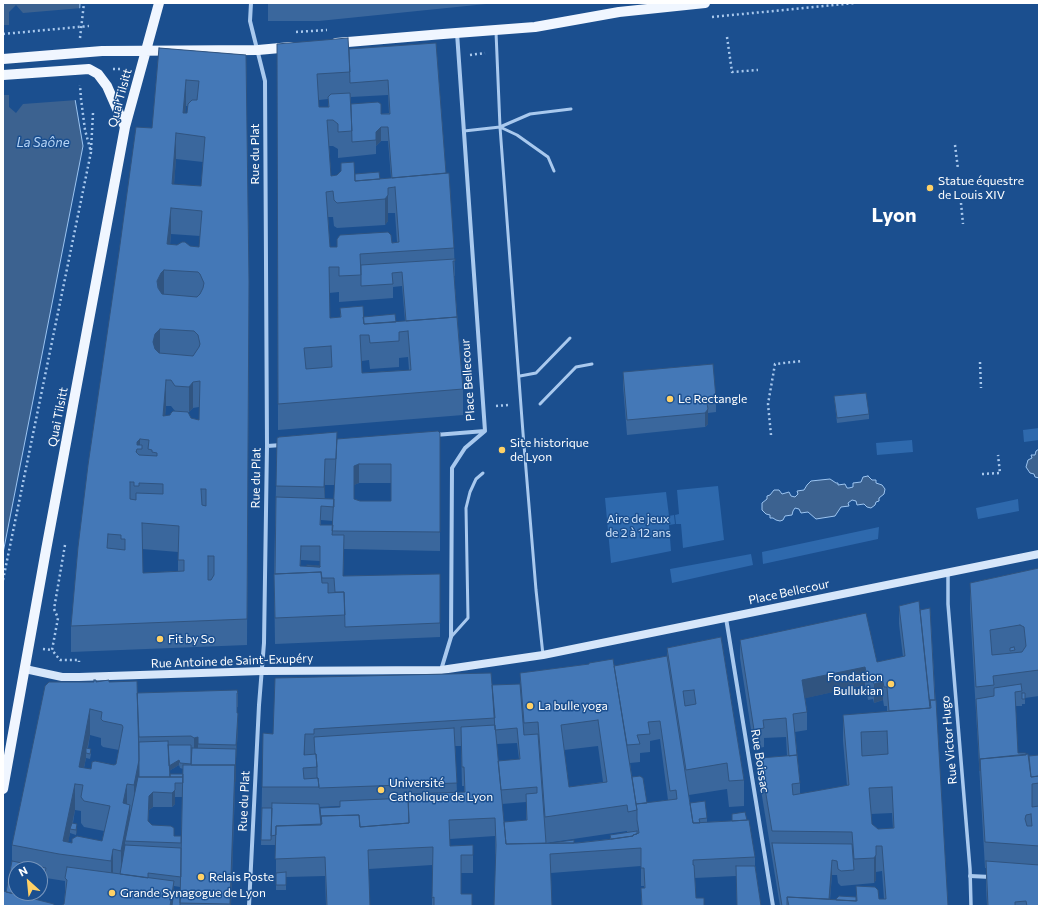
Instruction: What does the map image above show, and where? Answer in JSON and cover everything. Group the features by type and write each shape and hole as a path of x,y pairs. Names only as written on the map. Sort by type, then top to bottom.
{"main road":[{"name":"Quai Tilsitt","path":"3,789 126,127 160,3"},
{"path":"324,44 535,27 619,12 705,3"},
{"path":"3,59 89,52 258,50 301,47"},
{"path":"3,75 89,69 98,74 107,86 126,127"},
{"name":"Place Bellecour","path":"441,670 543,655 1039,554"},
{"name":"Rue Antoine de Saint-Exupéry","path":"25,670 62,677 262,671 441,670"}],"street":[{"name":"Rue du Plat","path":"249,906 259,705 264,643 267,446 265,82 250,21 251,3"},
{"name":"Place Bellecour","path":"441,670 451,637 452,468 465,448 485,431 457,33"},
{"path":"431,435 485,431"},
{"path":"267,446 284,445"},
{"name":"Rue Victor Hugo","path":"948,573 948,604 970,876 971,906"},
{"name":"Rue Boissac","path":"726,618 773,906"},
{"path":"970,876 993,877"}],"lane":[{"path":"496,30 500,127 536,590 543,655"},
{"path":"464,131 500,127 530,114 571,109"},
{"path":"500,127 517,135 548,157 554,171"},
{"path":"520,376 536,373 570,338"},
{"path":"540,404 576,367 592,364"},
{"path":"451,637 468,618 466,508 473,485 476,479 483,473"}],"path":[{"path":"3,34 89,26"},
{"path":"292,32 331,30"},
{"path":"727,37 732,72 758,70"},
{"path":"466,55 485,53"},
{"path":"3,580 91,152 93,113"},
{"path":"85,130 91,152"},
{"path":"955,146 958,169"},
{"path":"961,203 963,224"},
{"path":"771,435 768,404 775,364 802,361"},
{"path":"980,362 981,388"},
{"path":"491,406 512,404"},
{"path":"982,474 1000,473 998,455"}],"green space":[{"path":"1039,428 1039,440 1024,442 1023,430"},
{"path":"912,440 913,452 877,455 876,443"},
{"path":"718,486 724,540 683,548 681,524 676,524 675,515 679,514 677,490"},
{"name":"Aire de jeux de 2 à 12 ans","path":"666,492 669,516 674,515 675,524 669,525 671,551 611,563 605,498"},
{"path":"1018,499 1019,511 978,519 976,508"},
{"path":"879,527 878,539 763,564 762,552"},
{"path":"751,554 753,565 672,583 670,569"}],"water":[{"name":"La Saône","path":"3,3 80,3 75,99 83,146 3,553"},
{"path":"1039,449 1039,478 1030,473 1026,467 1028,460 1032,458 1031,455 1035,455 1036,451"},
{"path":"868,476 872,480 876,480 876,483 882,485 885,489 884,494 879,498 879,501 876,502 871,508 864,504 857,505 856,501 852,500 848,503 849,506 841,507 835,516 816,519 808,512 801,513 799,509 795,508 792,515 785,516 783,520 780,521 770,518 770,515 766,514 762,510 762,503 774,490 779,490 782,494 789,492 791,496 795,497 798,494 797,491 804,490 811,481 830,479 838,483 838,485 845,484 847,488 849,488 853,487 853,483 861,482 863,477"}],"pier":[{"path":"16,5 23,13 82,8 77,100 23,104 16,113 9,107 9,95 3,95 3,25 9,25 9,12"}],"building":[{"path":"348,38 350,72 317,74 319,107 329,107 328,97 331,94 350,93 352,131 338,132 338,124 333,120 327,120 331,176 337,175 341,171 341,163 354,162 355,181 449,173 454,248 360,254 361,275 339,276 339,267 329,267 330,318 341,317 340,308 363,306 364,324 457,317 463,389 278,404 277,44","holes":["395,187 399,242 392,243 391,235 388,232 340,235 337,239 337,247 330,247 326,192 333,191 334,200 337,203 385,199 388,195 388,188","408,331 411,370 362,373 360,335 369,335 370,343 399,341 399,332","331,346 332,367 306,369 304,348"]},
{"path":"436,43 446,173 392,178 388,127 381,127 376,132 376,140 352,142 351,104 378,102 381,104 381,114 390,114 388,80 350,83 349,49"},
{"path":"159,48 246,55 249,282 247,619 71,626 78,547 88,465 136,127 152,128","holes":["186,80 199,81 197,100 192,100 188,104 187,113 183,113","176,133 205,137 201,186 172,184","171,208 202,211 199,247 190,246 185,242 177,245 167,244","164,270 198,272 204,283 203,288 197,297 162,294 158,288 157,281","160,329 194,331 198,335 200,344 193,356 159,353 155,349 153,342 155,334","166,380 171,380 175,386 189,387 193,382 200,381 199,420 191,418 188,412 173,411 170,415 163,416","140,439 149,440 148,449 157,453 157,456 139,455 136,452 137,449 142,449 142,445 137,445 137,442","130,482 134,482 134,486 139,486 139,483 163,484 163,494 136,493 136,500 130,499","201,489 206,489 206,506 202,505","142,523 179,526 178,560 184,560 184,571 143,573","108,534 121,535 121,539 125,539 125,550 107,548","208,556 214,556 214,575 211,580 208,580"]},
{"path":"379,172 380,179 355,181 355,174"},
{"path":"455,259 455,261 453,261 457,317 406,321 402,272 392,273 393,284 361,286 361,265"},
{"path":"395,314 396,322 364,324 363,317"},
{"name":"Le Rectangle","path":"713,364 716,398 706,398 708,409 705,413 627,420 623,372"},
{"path":"866,393 869,414 837,418 834,396"},
{"path":"438,431 440,433 440,532 332,531 337,439","holes":["359,464 391,464 391,501 360,501 354,499 354,466"]},
{"path":"337,432 336,459 325,459 324,487 276,486 277,438"},
{"path":"276,497 334,499 334,507 321,506 320,525 333,525 332,535 344,535 343,576 440,574 440,623 345,627 344,592 335,592 334,578 322,578 321,572 275,574","holes":["301,546 320,546 320,567 300,566"]},
{"path":"307,566 320,566 320,567"},
{"path":"1039,568 1039,670 993,676 994,685 976,687 970,583","holes":["1020,625 1024,627 1026,646 1022,652 992,655 990,630"]},
{"path":"321,572 322,583 328,583 328,593 344,592 345,615 275,618 274,574"},
{"path":"919,601 930,708 889,711 887,687 884,687 883,682 874,684 873,681 868,681 865,667 802,680 807,712 793,714 797,755 789,756 786,718 763,720 764,728 754,730 740,640 866,613 877,662 905,656 899,606"},
{"path":"930,608 935,700 930,700 930,706 920,610"},
{"path":"721,637 744,780 729,781 727,763 686,770 667,648","holes":["694,690 696,704 685,706 683,691"]},
{"path":"1014,647 1015,650 1010,651 1010,648"},
{"path":"667,656 693,823 749,820 755,857 693,860 696,898 704,898 704,906 642,906 641,888 645,888 644,868 641,868 641,848 550,854 552,906 494,906 496,845 495,818 449,820 450,846 473,845 473,855 461,855 461,894 472,894 472,906 434,906 434,897 432,898 433,847 368,850 370,906 327,906 325,857 275,859 276,826 322,824 321,816 359,815 360,827 409,823 408,794 465,792 464,767 462,767 461,727 495,725 506,844 577,843 633,836 639,833 636,804 677,799 676,790 670,791 660,721 648,722 650,734 637,735 640,744 627,745 614,666"},
{"path":"613,659 637,810 628,812 627,805 545,817 538,722 524,723 520,673","holes":["598,720 607,782 569,787 561,725"]},
{"path":"491,673 495,718 314,729 314,734 305,734 304,755 316,754 317,767 303,768 304,779 318,778 319,787 262,787 263,733 273,734 275,678"},
{"path":"94,680 96,680 96,682 109,680 109,682 137,681 139,760 134,785 127,784 123,803 130,805 121,851 113,849 111,861 59,854 12,845 45,686 49,682 94,682","holes":["90,709 102,712 101,719 103,721 122,725 123,727 116,764 114,765 95,761 92,762 91,769 79,767","75,784 83,785 81,797 84,801 110,806 102,841 77,836 72,839 72,843 63,841"]},
{"path":"520,684 524,735 538,734 546,843 506,844 504,822 527,820 526,794 537,793 537,787 501,790 498,761 520,759 517,728 495,730 492,685"},
{"path":"1021,684 1022,691 1015,692 1018,753 1026,753 1026,755 980,759 980,771 976,699 994,696 994,688"},
{"path":"237,690 238,713 236,745 198,744 198,737 194,738 191,736 139,737 137,693"},
{"path":"1022,693 1025,693 1025,699 1022,699"},
{"path":"930,700 936,700 948,906 789,906 787,897 857,901 856,886 875,887 878,890 879,899 886,899 882,846 876,846 876,855 874,858 854,859 852,832 772,831 760,758 797,755 800,783 792,784 793,795 849,785 843,715 931,708","holes":["887,731 888,754 862,756 861,732","892,787 894,828 878,829 872,824 869,788"]},
{"path":"454,728 457,783 319,788 314,737"},
{"path":"168,741 170,777 139,777 139,742"},
{"path":"168,745 191,745 191,764 180,763 179,760 169,766"},
{"path":"86,748 91,749 90,754 86,753"},
{"path":"192,748 236,749 235,782 235,765 191,765"},
{"path":"1028,754 1031,777 1039,776 1039,783 1032,784 1032,807 1039,806 1039,846 985,842 980,759","holes":["1031,814 1032,826 1027,826 1025,819 1026,815"]},
{"path":"1039,755 1039,776 1031,777 1029,756"},
{"path":"183,765 235,765 230,904 180,903"},
{"path":"170,774 183,774 183,777 170,777"},
{"path":"640,776 643,778 647,803 636,804 632,777"},
{"path":"138,777 183,777 183,783 175,783 175,790 172,793 153,792 149,796 148,821 152,825 171,826 174,828 174,836 181,836 181,843 125,841"},
{"path":"408,798 409,823 360,827 359,815 321,816 321,820 320,808 340,807 340,801"},
{"path":"705,801 707,818 699,819 700,823 693,823 690,803"},
{"path":"272,803 319,804 321,825 276,826 276,835 271,836"},
{"path":"262,808 272,808 271,840 261,840"},
{"path":"745,812 747,820 732,821 732,814"},
{"path":"72,823 77,824 76,830 70,829"},
{"path":"637,831 637,834 633,836 611,839 610,835"},
{"path":"574,840 574,843 550,843"},
{"path":"772,843 852,844 854,870 841,871 838,869 837,861 832,860 829,899 787,897 787,906 782,906"},
{"path":"125,845 181,848 181,877 148,873 148,878 120,874"},
{"path":"986,861 1039,865 1039,906 1027,906 1026,901 1015,902 1015,906 988,906"},
{"path":"736,866 755,866 761,906 737,906"},
{"path":"67,867 174,881 170,906 61,906 64,904"},
{"path":"286,872 286,885 276,885 276,873"},
{"path":"8,882 8,892 6,892"},
{"path":"174,890 180,890 180,906 172,906"},
{"path":"3,891 8,892 8,901 42,901 54,904 54,906 3,906"},
{"path":"839,896 856,897 856,901 836,900"}],"place":[{"name":"Statue équestre de Louis XIV","path":"930,188"},
{"name":"Le Rectangle","path":"670,399"},
{"name":"Site historique de Lyon","path":"502,450"},
{"name":"Fit by So","path":"160,639"},
{"name":"Fondation Bullukian","path":"891,684"},
{"name":"La bulle yoga","path":"530,706"},
{"name":"Université Catholique de Lyon","path":"381,790"},
{"name":"Relais Poste","path":"201,877"},
{"name":"Grande Synagogue de Lyon","path":"112,893"}],"district":[{"name":"Lyon","path":"894,215"}]}
